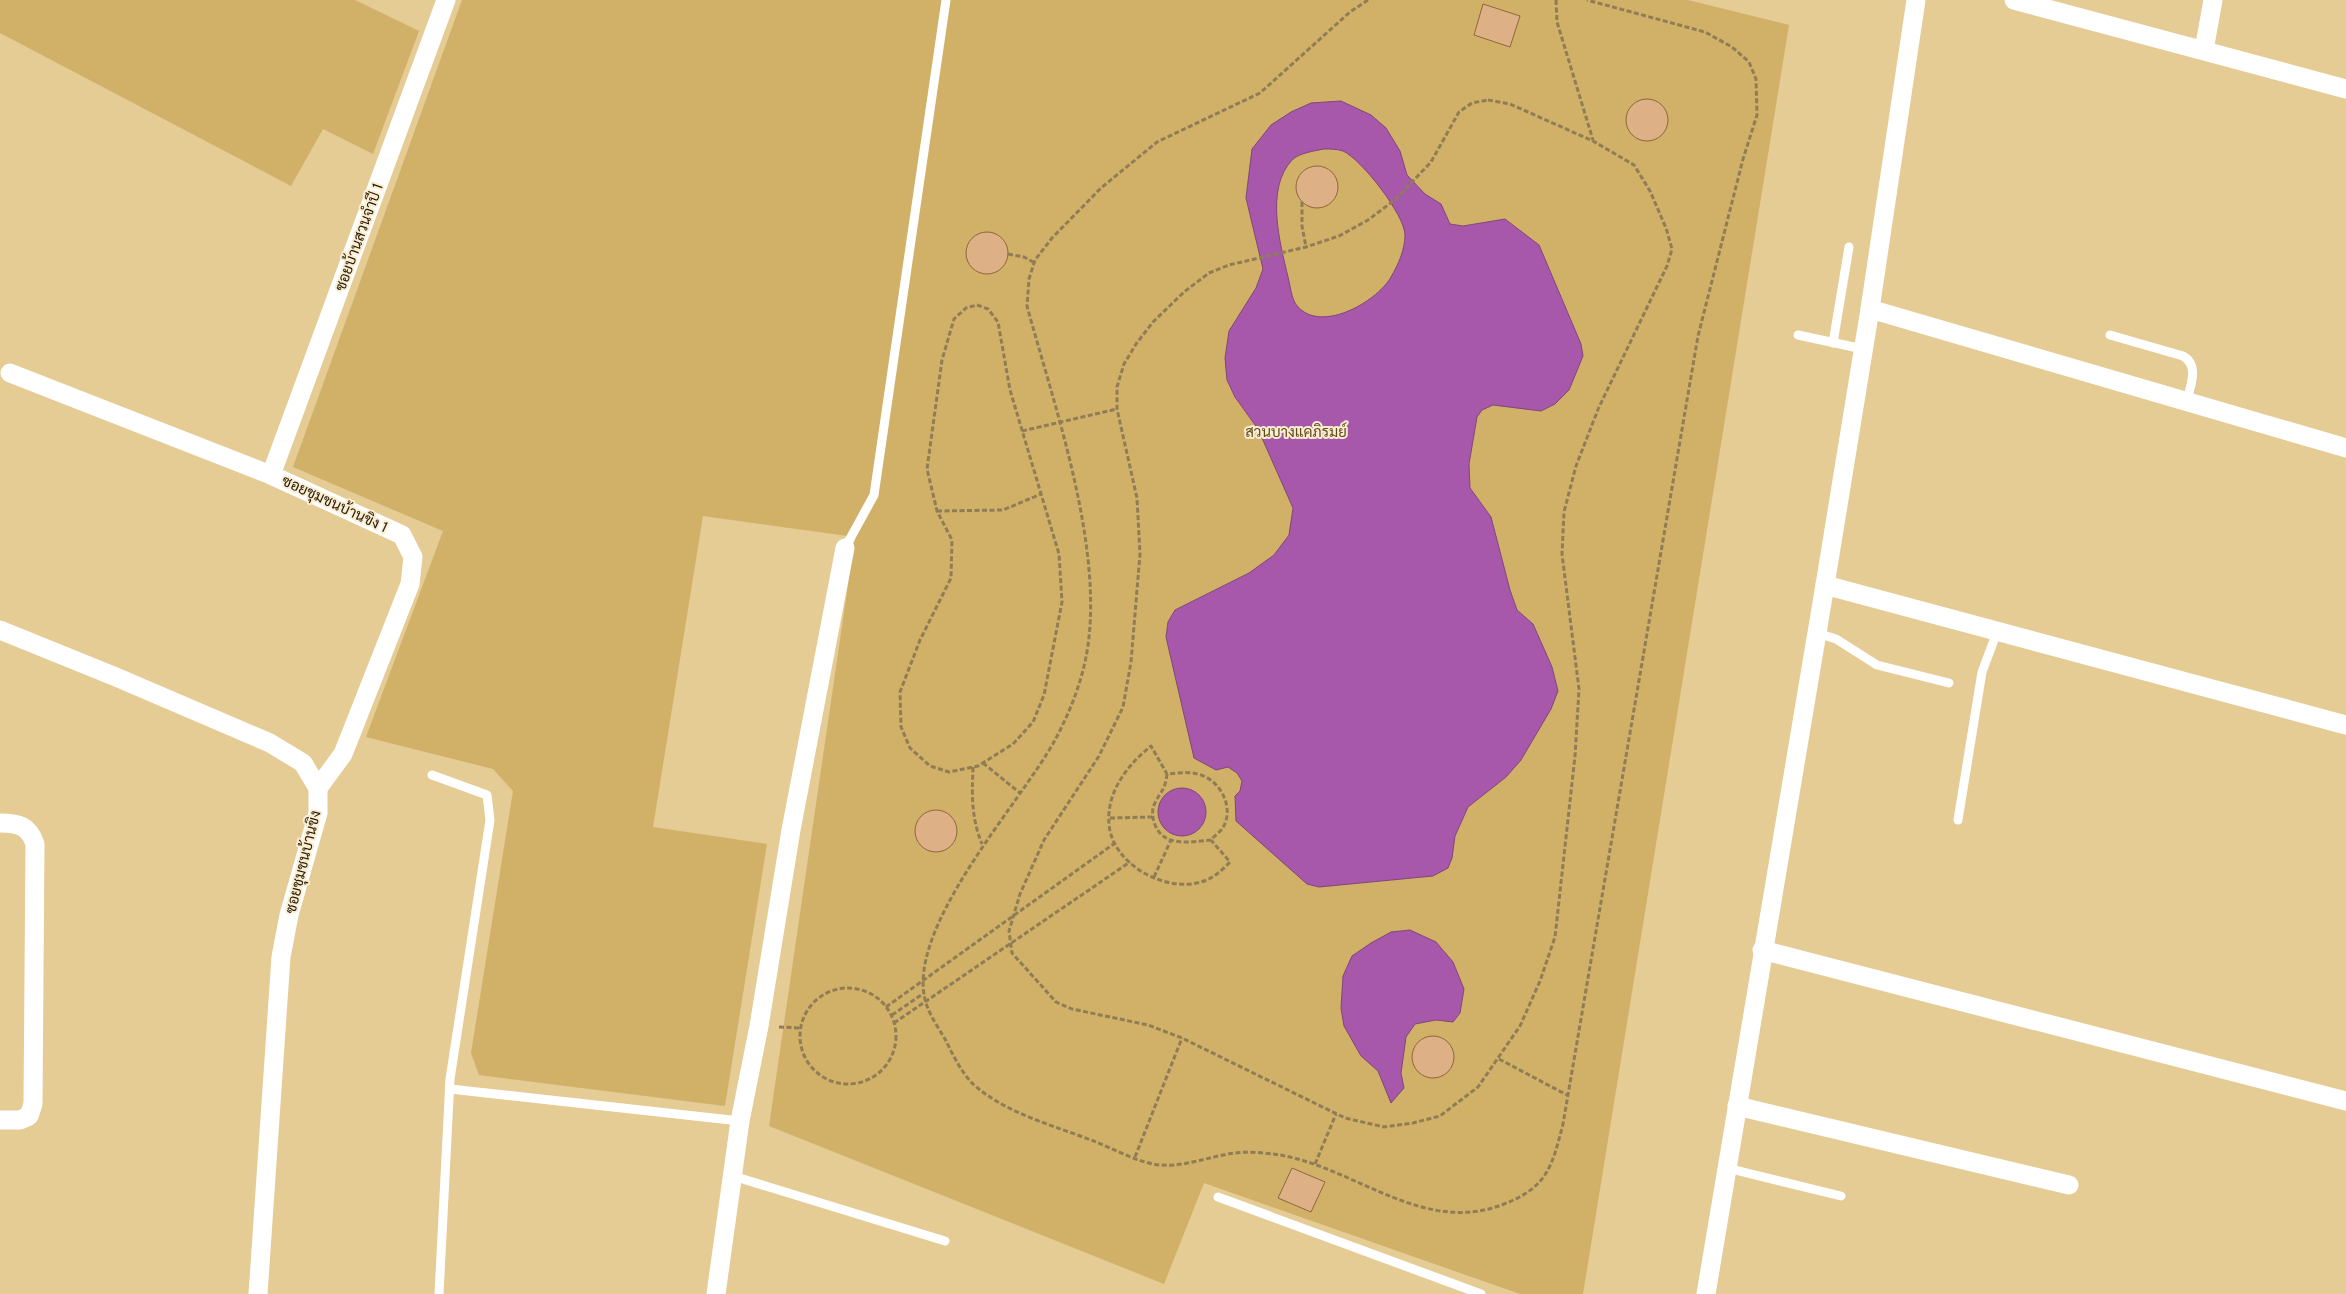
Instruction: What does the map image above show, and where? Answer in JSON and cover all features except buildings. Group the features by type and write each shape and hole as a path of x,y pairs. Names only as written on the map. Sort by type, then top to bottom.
{"street":[{"name":"ซอยบ้านสวนจำปี 1","path":"271,475 446,0"},
{"path":"1706,1294 1870,308 1916,0"},
{"path":"2014,0 2346,89"},
{"path":"2204,50 2213,0"},
{"path":"1870,308 2346,448"},
{"name":"ซอยชุมชนบ้านขิง 1","path":"10,373 271,475 402,535 413,557 410,584 343,754 318,788"},
{"path":"716,1294 740,1121 759,1026 791,830 845,548"},
{"path":"1825,585 2346,725"},
{"path":"0,630 270,743 303,763 318,788"},
{"name":"ซอยชุมชนบ้านขิง","path":"258,1294 281,957 289,916 318,813 318,788"},
{"path":"0,823 13,823 21,826 32,833 35,844 33,1104 29,1116 20,1120 0,1120"},
{"path":"1762,950 2346,1101"},
{"path":"1737,1106 2070,1184"}],"lane":[{"path":"845,548 874,495 946,0"},
{"path":"1833,343 1849,247"},
{"path":"1798,335 1863,349"},
{"path":"2110,335 2191,360 2193,366 2186,402"},
{"path":"1958,820 1982,672 1997,632"},
{"path":"1817,633 1836,640 1878,666 1949,683"},
{"path":"432,776 486,795 490,820 450,1089 439,1294"},
{"path":"450,1089 740,1121"},
{"path":"1727,1168 1841,1196"},
{"path":"733,1176 945,1241"},
{"path":"1218,1197 1481,1294"}],"path":[{"path":"1368,0 1350,12 1260,93 1157,142 1102,188 1052,238 1035,262 1029,279 1027,306 1074,476 1089,565 1090,626 1085,663 1071,706 1054,742 982,845 935,929 924,957 922,981 926,1002 956,1061 972,1083 1015,1110 1154,1164 1172,1165 1236,1152 1284,1156 1315,1164 1418,1207 1448,1214 1487,1210 1519,1198 1541,1180 1553,1163 1567,1095 1698,336 1743,159 1757,115 1756,79 1749,62 1732,47 1705,32 1587,0"},
{"path":"1556,0 1557,22 1593,141"},
{"path":"1488,100 1510,104 1593,141 1634,165 1650,191 1666,228 1672,249 1667,266 1600,407 1576,466 1564,512 1562,554 1579,688 1575,756 1555,937 1540,981 1520,1026 1478,1087 1440,1116 1414,1123 1384,1127 1344,1118 1182,1038 1148,1026 1072,1009 1056,1002 1012,953 1011,944 1010,931 1020,894 1044,840 1099,756 1123,707 1132,662 1140,554 1137,498 1117,409 1117,387 1124,364 1153,322 1184,292 1210,273 1230,265 1306,247 1339,236 1368,220 1396,199 1431,162 1459,112 1472,102 1488,100"},
{"path":"1302,202 1302,226 1306,247"},
{"path":"1008,254 1024,257 1035,262"},
{"path":"977,305 988,309 998,322 1010,390 1022,431 1059,554 1062,602 1044,695 1034,722 1013,744 983,763 948,772 930,766 910,748 901,728 900,692 920,640 951,578 952,540 937,511 927,468 942,360 954,319 966,308 977,305"},
{"path":"1022,431 1117,409"},
{"path":"937,511 1002,510 1041,494"},
{"path":"1167,774 1186,772 1202,775 1212,781 1222,792 1226,802 1226,819 1222,829 1211,840 1185,842 1166,840 1157,830 1152,817 1154,803 1165,788 1167,774 1151,746 1124,772 1115,789 1110,818 1110,831 1115,843 1130,862 1144,874 1165,882 1187,884 1208,879 1221,871 1230,862 1211,840"},
{"path":"983,763 1020,793"},
{"path":"973,767 972,798 975,825 982,845"},
{"path":"1110,818 1152,817"},
{"path":"1154,877 1171,840"},
{"path":"886,1006 1115,843"},
{"path":"894,1023 1130,862"},
{"path":"842,988 857,988 871,993 886,1006 892,1015 897,1031 895,1048 889,1063 877,1075 863,1083 846,1085 830,1081 816,1073 806,1060 800,1044 801,1028 806,1014 815,1002 827,992 842,988"},
{"path":"892,1015 924,993"},
{"path":"1135,1157 1182,1038"},
{"path":"1499,1059 1567,1095"},
{"path":"1315,1164 1336,1114"}],"green space":[{"path":"0,0 355,0 419,31 373,154 323,129 291,186 0,33"},
{"name":"สวนบางแคภิรมย์","path":"462,0 1688,0 1789,25 1583,1294 1520,1294 1204,1183 1164,1284 769,1126 855,537 703,516 653,827 767,844 725,1106 479,1075 471,1053 513,791 493,769 366,737 443,531 293,467"}],"shaded area":[{"path":"1341,101 1371,115 1386,128 1400,151 1407,175 1425,194 1441,204 1450,224 1463,226 1505,219 1539,245 1581,344 1583,356 1569,390 1555,404 1541,411 1493,405 1482,410 1477,417 1469,464 1470,488 1491,517 1517,610 1533,624 1552,667 1558,691 1551,709 1521,760 1506,777 1468,807 1455,836 1452,858 1448,868 1433,876 1319,887 1307,884 1236,821 1235,796 1240,791 1242,781 1237,773 1228,767 1216,770 1194,758 1166,637 1168,622 1175,610 1249,573 1274,555 1289,535 1293,508 1258,429 1235,397 1227,380 1225,358 1229,331 1256,288 1263,269 1246,198 1252,149 1271,125 1291,112 1311,103","holes":["1326,149 1343,151 1351,156 1371,176 1398,215 1405,235 1399,262 1391,277 1373,297 1346,312 1317,317 1305,312 1295,303 1292,297 1281,248 1277,201 1279,186 1284,172 1292,160 1303,154"]},
{"path":"1177,788 1187,788 1199,795 1206,807 1206,817 1199,829 1187,836 1177,836 1169,832 1162,825 1158,817 1158,807 1162,799 1169,792"},
{"path":"1410,930 1436,942 1453,962 1464,989 1460,1013 1453,1022 1436,1020 1415,1024 1406,1037 1401,1073 1404,1088 1391,1103 1378,1071 1361,1056 1344,1026 1341,1008 1343,976 1352,956 1391,932"}]}
